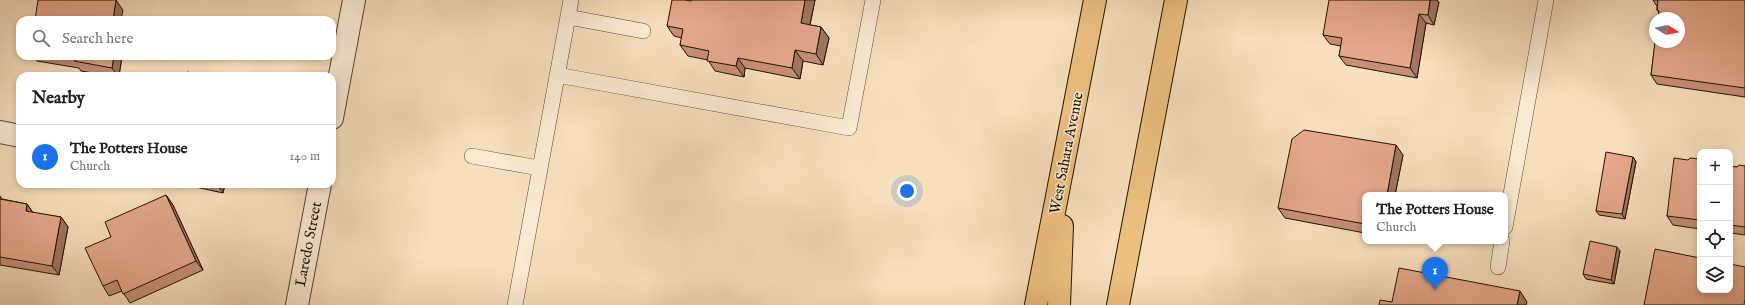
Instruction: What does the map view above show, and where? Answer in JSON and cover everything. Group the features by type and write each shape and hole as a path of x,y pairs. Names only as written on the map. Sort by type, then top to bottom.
{"main road":[{"name":"West Sahara Avenue","path":"1036,305 1095,0"},
{"path":"1118,305 1175,2"},
{"path":"1059,305 1064,159"}],"street":[{"path":"336,97 354,0"},
{"path":"0,132 16,135"},
{"name":"Laredo Street","path":"297,305 319,188"}],"lane":[{"path":"515,305 572,0"},
{"path":"557,75 850,128 874,0"},
{"path":"1508,210 1546,0"},
{"path":"568,17 643,31"},
{"path":"472,156 540,168"},
{"path":"1498,267 1502,244"}],"building":[{"path":"38,0 116,0 114,16 36,16"},
{"path":"672,0 805,0 801,23 821,27 816,54 795,50 792,68 738,58 736,66 707,61 709,51 680,45 683,29 667,26"},
{"path":"1329,0 1430,0 1428,15 1419,14 1410,68 1339,56 1342,38 1323,35"},
{"path":"1658,0 1745,0 1745,88 1651,75 1654,48 1685,48 1685,12 1659,12 1657,10"},
{"path":"74,60 113,60 112,68"},
{"path":"1304,130 1396,145 1388,192 1362,192 1362,223 1278,208 1292,139"},
{"path":"1606,152 1633,157 1622,214 1596,211"},
{"path":"1674,158 1688,160 1690,158 1697,159 1697,220 1667,216"},
{"path":"1739,165 1745,166 1745,227 1733,225 1733,166 1737,167"},
{"path":"166,195 196,261 123,294 117,280 103,286 85,248 111,237 105,222"},
{"path":"0,199 27,204 26,211 61,217 52,266 0,257"},
{"path":"1590,241 1617,247 1611,280 1583,274"},
{"path":"1655,249 1697,257 1697,293 1733,293 1733,265 1745,267 1744,305 1644,305"},
{"path":"1399,268 1520,291 1517,305 1379,305 1380,300 1392,302"}],"place":[{"name":"The Potters House","path":"1435,290"}]}
